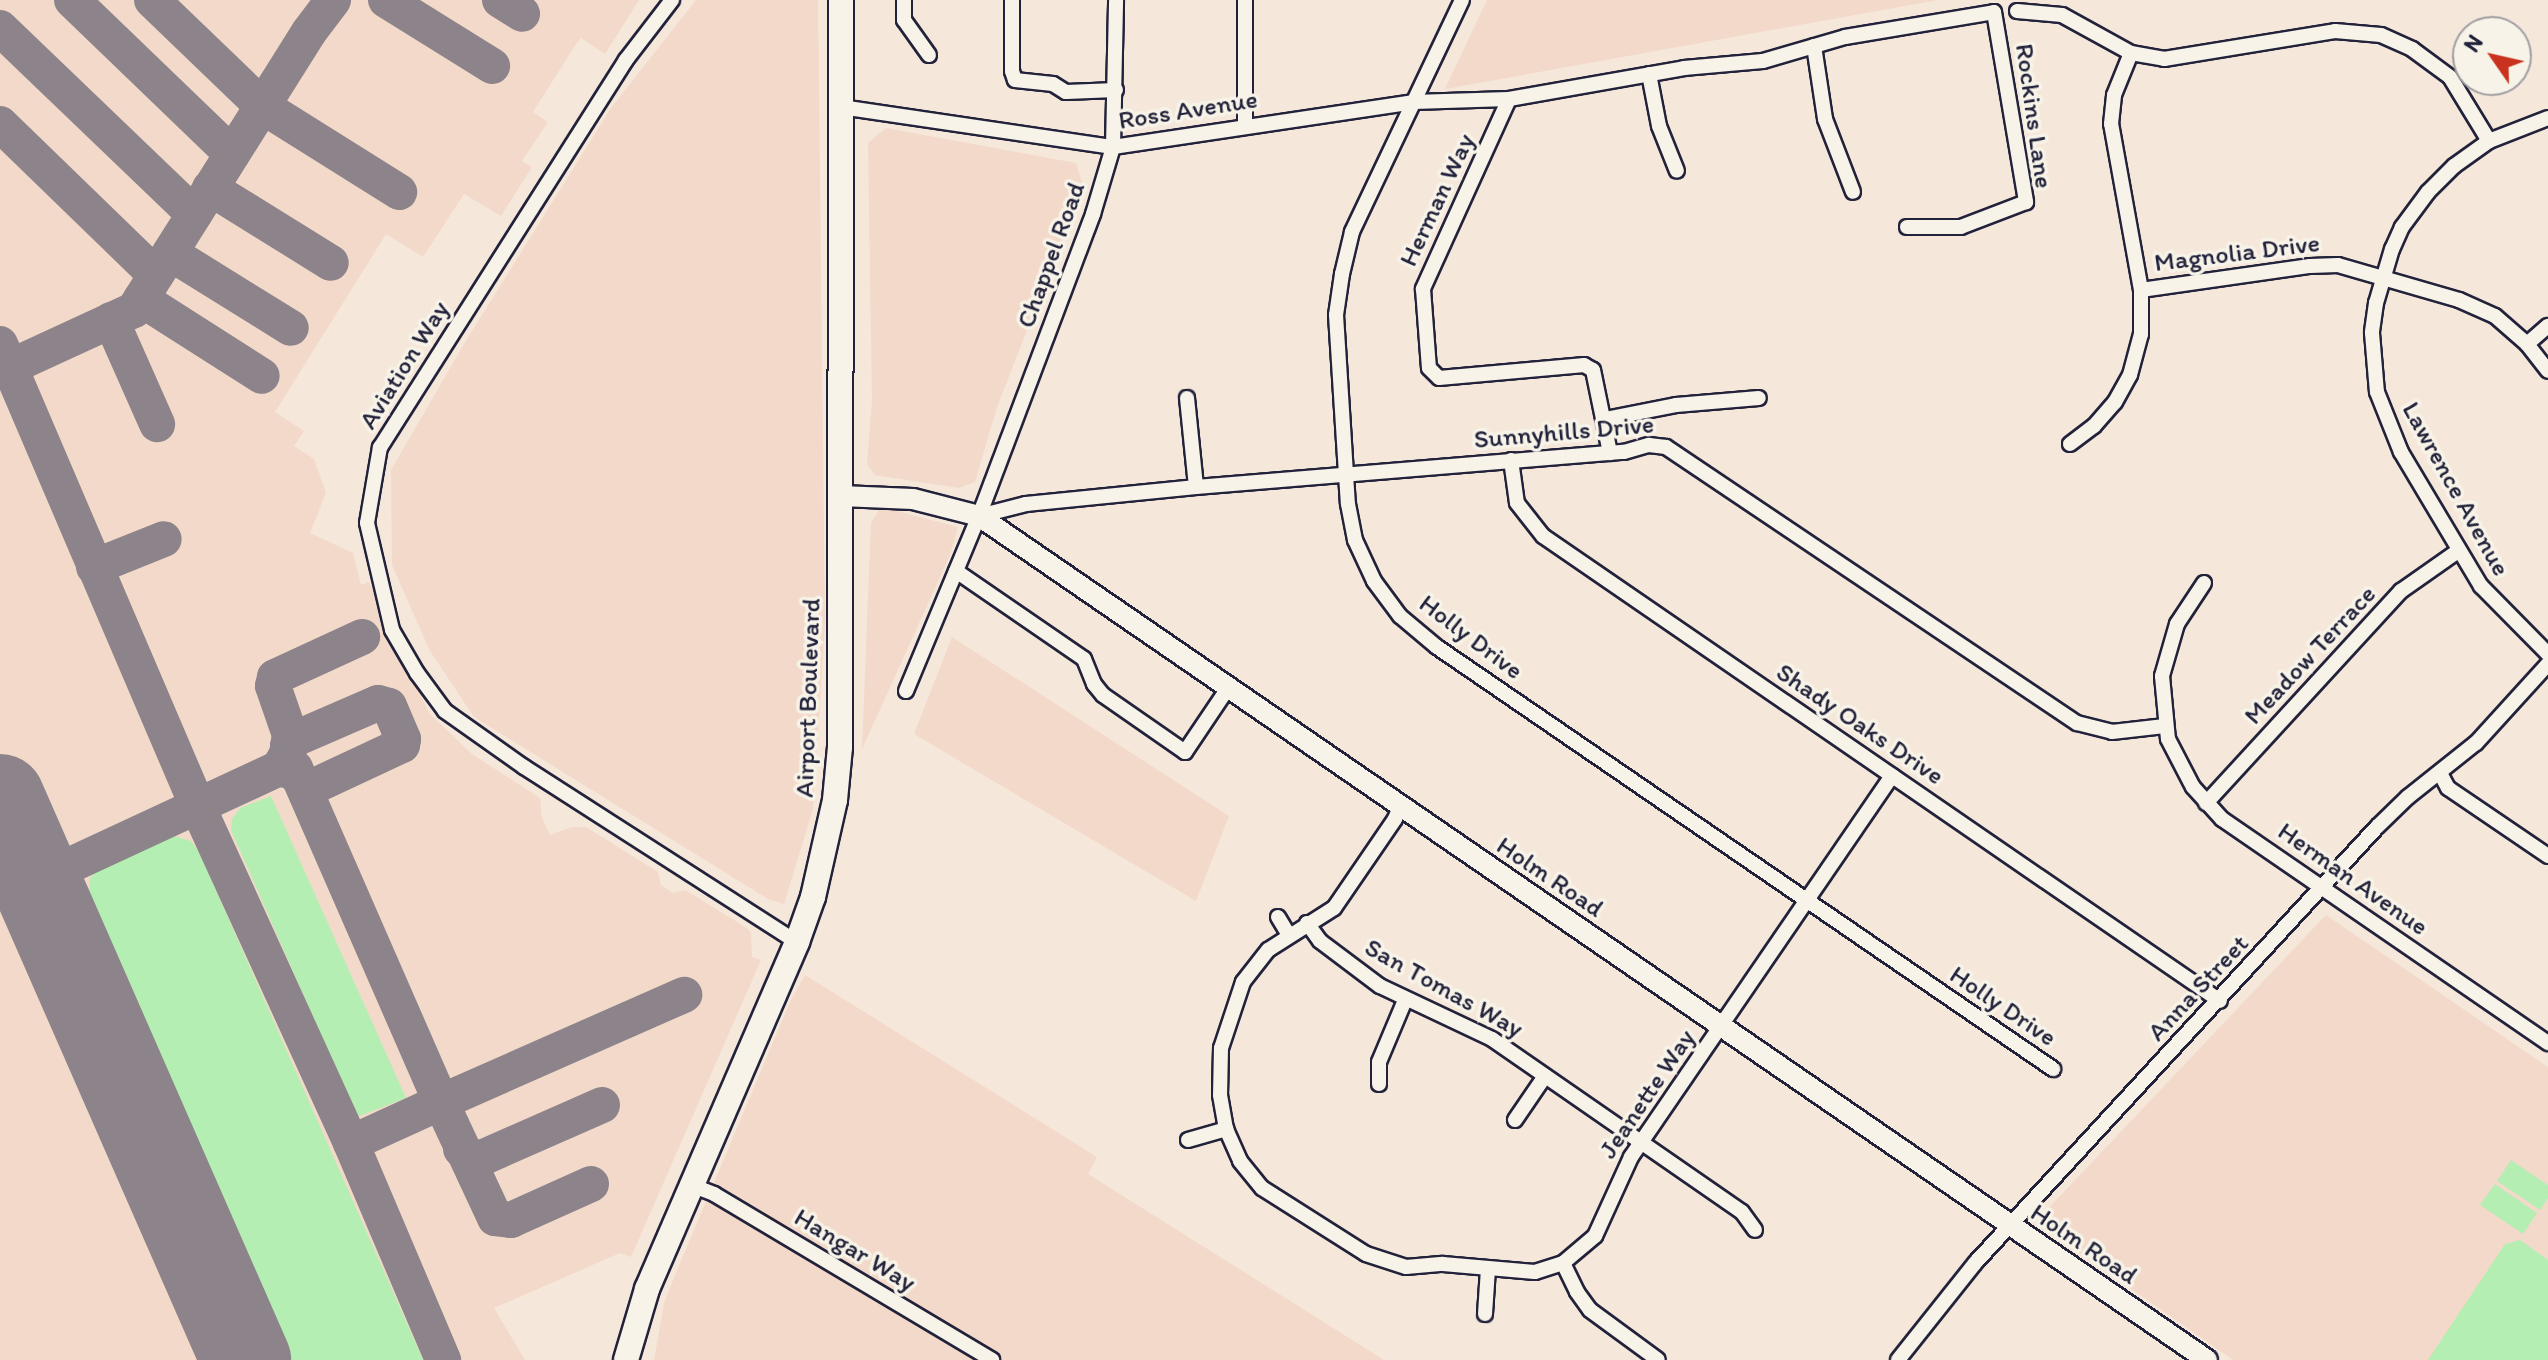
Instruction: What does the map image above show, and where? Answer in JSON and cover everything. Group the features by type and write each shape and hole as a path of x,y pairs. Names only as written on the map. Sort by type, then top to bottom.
{"main road":[{"name":"Airport Boulevard","path":"626,1360 647,1289 797,942 825,850 839,760 841,0"}],"street":[{"name":"Aviation Way","path":"672,0 626,60 380,447 367,523 392,630 417,673 445,711 524,767 797,942"},
{"path":"904,0 904,20 929,55"},
{"path":"1012,0 1012,71 1015,80 1053,84 1066,92 1116,90"},
{"name":"Chappel Road","path":"906,691 979,516 1093,214 1113,147 1116,0"},
{"path":"1245,0 1245,125"},
{"name":"Holly Drive","path":"1462,0 1352,232 1342,274 1336,315 1345,474 1351,523 1360,554 1382,593 1411,627 2053,1069"},
{"path":"2017,11 2062,15 2131,53 2164,59 2326,32 2350,30 2381,35 2425,57 2450,77 2489,141"},
{"name":"Rockins Lane","path":"1814,46 1845,37 1994,12 2026,202 1961,227 1907,227"},
{"path":"1509,99 1649,74 1763,61 1814,46 1825,119 1853,192"},
{"path":"2070,444 2106,414 2130,375 2141,334 2141,290 2111,124 2114,95 2131,53"},
{"path":"1649,74 1659,126 1677,171"},
{"name":"Herman Way","path":"1449,103 1509,99 1423,289 1429,368 1439,378 1584,365 1593,370 1610,453"},
{"name":"Ross Avenue","path":"841,107 1113,147 1413,102 1449,103"},
{"name":"Lawrence Avenue","path":"2548,118 2489,141 2454,166 2414,210 2397,238 2382,278 2372,333 2375,376 2382,408 2401,452 2458,551 2489,596 2548,654"},
{"name":"Magnolia Drive","path":"2141,290 2324,264 2459,300 2495,316 2527,344 2548,371"},
{"path":"2527,344 2548,326"},
{"path":"1187,398 1196,487"},
{"path":"1605,419 1676,405 1759,398"},
{"name":"Sunnyhills Drive","path":"979,516 1026,504 1196,487 1610,453 1649,445 1672,449 2077,723 2112,732 2165,726"},
{"name":"Shady Oaks Drive","path":"1511,460 1517,503 1543,536 2220,1001"},
{"name":"Holm Road","path":"841,496 913,499 979,516 2207,1360"},
{"name":"Meadow Terrace","path":"2206,803 2401,591 2458,551"},
{"path":"956,571 1084,659 1094,684 1103,695 1185,752 1228,688"},
{"name":"Herman Avenue","path":"2204,583 2177,624 2166,653 2162,688 2165,726 2181,768 2206,803 2222,819 2548,1043"},
{"name":"Anna Street","path":"1898,1360 1949,1294 2323,886 2408,797 2476,743 2548,664"},
{"path":"2440,773 2448,788 2548,856"},
{"name":"Jeanette Way","path":"1400,807 1334,908 1289,935 1251,969 1227,1022 1219,1078 1226,1129 1234,1152 1262,1188 1366,1254 1406,1267 1443,1264 1535,1272 1563,1263 1595,1236 1620,1174 1892,776"},
{"path":"1278,917 1289,935"},
{"name":"San Tomas Way","path":"1307,923 1320,941 1405,1000 1476,1029 1545,1076 1742,1212 1755,1230"},
{"path":"1379,1084 1379,1062 1405,1000"},
{"path":"1515,1120 1545,1076"},
{"path":"1188,1140 1226,1129"},
{"name":"Hangar Way","path":"691,1185 725,1201 992,1360"},
{"path":"1563,1263 1590,1310 1656,1360"},
{"path":"1485,1314 1488,1269"}],"shaded area":[{"path":"0,0 639,0 605,54 581,38 576,44 533,112 548,122 522,161 532,167 501,216 464,194 423,257 386,234 275,412 304,431 294,446 314,459 326,493 310,533 353,553 361,585 369,582 429,713 472,754 540,798 542,818 550,835 572,827 586,827 658,872 661,885 673,893 685,890 747,928 751,933 752,957 761,960 631,1257 620,1253 494,1308 525,1360 0,1360"},
{"path":"696,0 818,0 825,625 813,809 784,904 768,899 474,717 430,651 392,565 391,470 464,344 611,108"},
{"path":"1487,0 1938,0 1445,89"},
{"path":"886,128 1076,163 1083,186 996,410 975,482 959,488 875,475 867,464 872,401 868,143"},
{"path":"881,507 958,527 950,555 862,749 871,523"},
{"path":"952,637 1229,816 1196,901 914,734"},
{"path":"2326,915 2548,1067 2548,1360 2233,1360 2040,1225 2043,1214"},
{"path":"805,975 1097,1157 1088,1174 1384,1360 654,1360 664,1304 673,1280 790,1002"}],"green space":[{"path":"271,796 406,1098 357,1117 231,830 232,819 240,808"},
{"path":"170,835 191,841 199,852 423,1360 292,1360 89,896 90,878 105,861"},
{"path":"2511,1160 2548,1185 2548,1198 2540,1210 2497,1181"},
{"path":"2495,1184 2537,1213 2523,1234 2480,1205"},
{"path":"2520,1240 2548,1260 2548,1360 2428,1360 2505,1244"}],"taxiway":[{"path":"72,0 232,154"},
{"path":"152,0 262,106 399,192"},
{"path":"10,367 134,310 309,32 333,0"},
{"path":"386,0 492,66"},
{"path":"500,0 522,14"},
{"path":"0,28 194,214"},
{"path":"0,124 156,275"},
{"path":"210,188 331,263"},
{"path":"170,253 291,328"},
{"path":"141,299 262,376"},
{"path":"111,320 157,424"},
{"path":"0,344 197,805 351,1143 443,1360"},
{"path":"94,567 164,539"},
{"path":"288,745 297,738 378,703 389,706 403,739 402,745 310,788 293,772 279,768 287,754 290,735 273,686 275,677 362,637"},
{"path":"36,881 279,768"},
{"path":"295,768 441,1102 351,1143"},
{"path":"591,1184 511,1220 495,1218 441,1102 684,995"},
{"path":"461,1149 471,1158 484,1157 602,1105"}],"runway":[{"path":"0,799 246,1360"}]}
